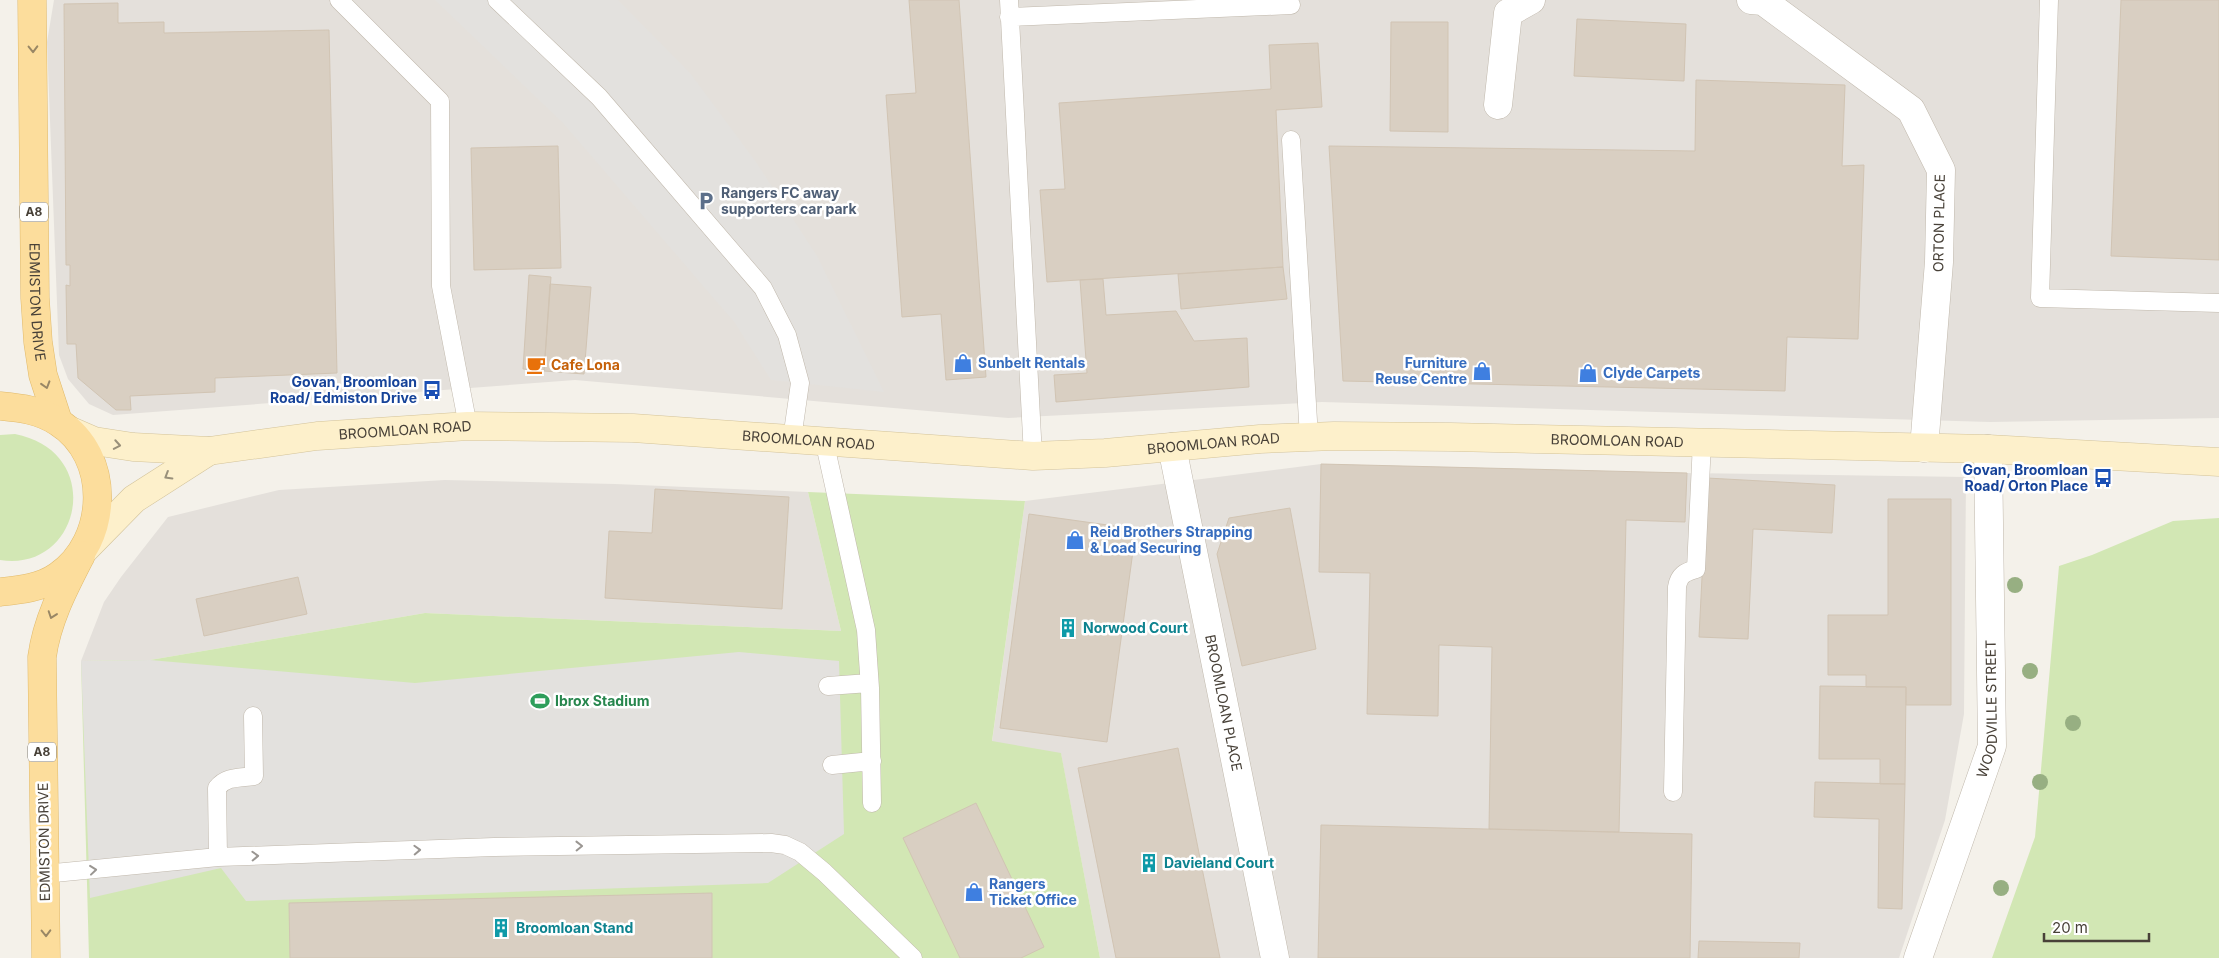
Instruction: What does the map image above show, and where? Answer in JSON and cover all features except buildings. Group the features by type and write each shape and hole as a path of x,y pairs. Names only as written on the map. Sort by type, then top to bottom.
{"main road":[{"name":"EDMISTON DRIVE","path":"32,0 35,307 43,375 64,426 80,442 94,468 99,498 95,528 54,609 44,639 42,657 46,958"},
{"path":"0,406 30,409 64,426"},
{"path":"0,592 30,589 58,576 82,553"}],"street":[{"path":"1498,105 1508,12 1531,0"},
{"name":"ORTON PLACE","path":"1751,0 1763,1 1911,110 1941,170 1939,262 1924,448"},
{"name":"BROOMLOAN ROAD","path":"64,426 94,440 133,448 209,451 317,436 468,426 633,428 1033,456 1172,448 1260,439 1451,437 1988,449 2219,462"},
{"name":"BROOMLOAN PLACE","path":"1172,448 1275,958"},
{"name":"WOODVILLE STREET","path":"1918,958 1992,746 1988,449"},
{"name":"BROOMLOAN ROAD","path":"82,553 134,499 209,451"}],"lane":[{"path":"339,0 440,102 441,286 468,426"},
{"path":"497,0 600,97 763,288 787,335 800,383 792,439"},
{"path":"2049,0 2040,298 2219,303"},
{"path":"1033,456 1009,8 1201,4 1291,5"},
{"path":"1291,140 1309,437"},
{"path":"824,440 866,630 870,683 872,803"},
{"path":"1673,792 1677,587 1679,578 1684,572 1696,569 1702,442"},
{"path":"828,686 870,683"},
{"path":"218,857 217,788 223,781 229,779 254,776 252,716"},
{"path":"832,764 872,761"},
{"path":"44,874 218,857 494,847 778,844 800,852 818,867 913,958"}],"shaded area":[{"path":"54,0 2219,0 2219,418 1990,422 1322,402 1008,418 575,380 113,415 89,404 68,379 59,355 47,42"},
{"name":"Rangers FC away supporters car park","path":"435,0 618,0 690,73 756,162 817,256 884,392 771,380 735,323 563,123"},
{"path":"1321,464 1687,473 1966,477 1964,714 1945,820 1899,958 1100,958 1061,754 992,742 1025,501"},
{"path":"445,480 615,484 808,492 841,631 425,613 150,660 81,661 104,602 168,517 279,490"},
{"path":"739,652 839,661 844,834 768,883 246,901 221,868 90,898 81,661 150,660 415,683"}],"green space":[{"path":"15,434 44,445 63,463 72,485 72,509 65,531 49,548 28,559 0,560 0,435"},
{"name":"Ibrox Stadium","path":"808,492 1025,501 992,741 1061,753 1100,958 89,958 81,661 150,660 425,613 841,631"},
{"path":"2219,518 2219,958 1992,958 2035,837 2059,566 2092,555 2173,521"}],"place":[{"name":"Rangers FC away supporters car park","path":"706,201"},
{"name":"Sunbelt Rentals","path":"963,363"},
{"name":"Cafe Lona","path":"536,365"},
{"name":"Furniture Reuse Centre","path":"1482,371"},
{"name":"Clyde Carpets","path":"1588,373"},
{"name":"Govan, Broomloan Road/ Edmiston Drive","path":"432,390"},
{"name":"Govan, Broomloan Road/ Orton Place","path":"2103,478"},
{"name":"Reid Brothers Strapping & Load Securing","path":"1075,540"},
{"name":"Norwood Court","path":"1068,628"},
{"name":"Ibrox Stadium","path":"540,701"},
{"name":"Davieland Court","path":"1149,863"},
{"name":"Rangers Ticket Office","path":"974,892"},
{"name":"Broomloan Stand","path":"501,928"}]}
